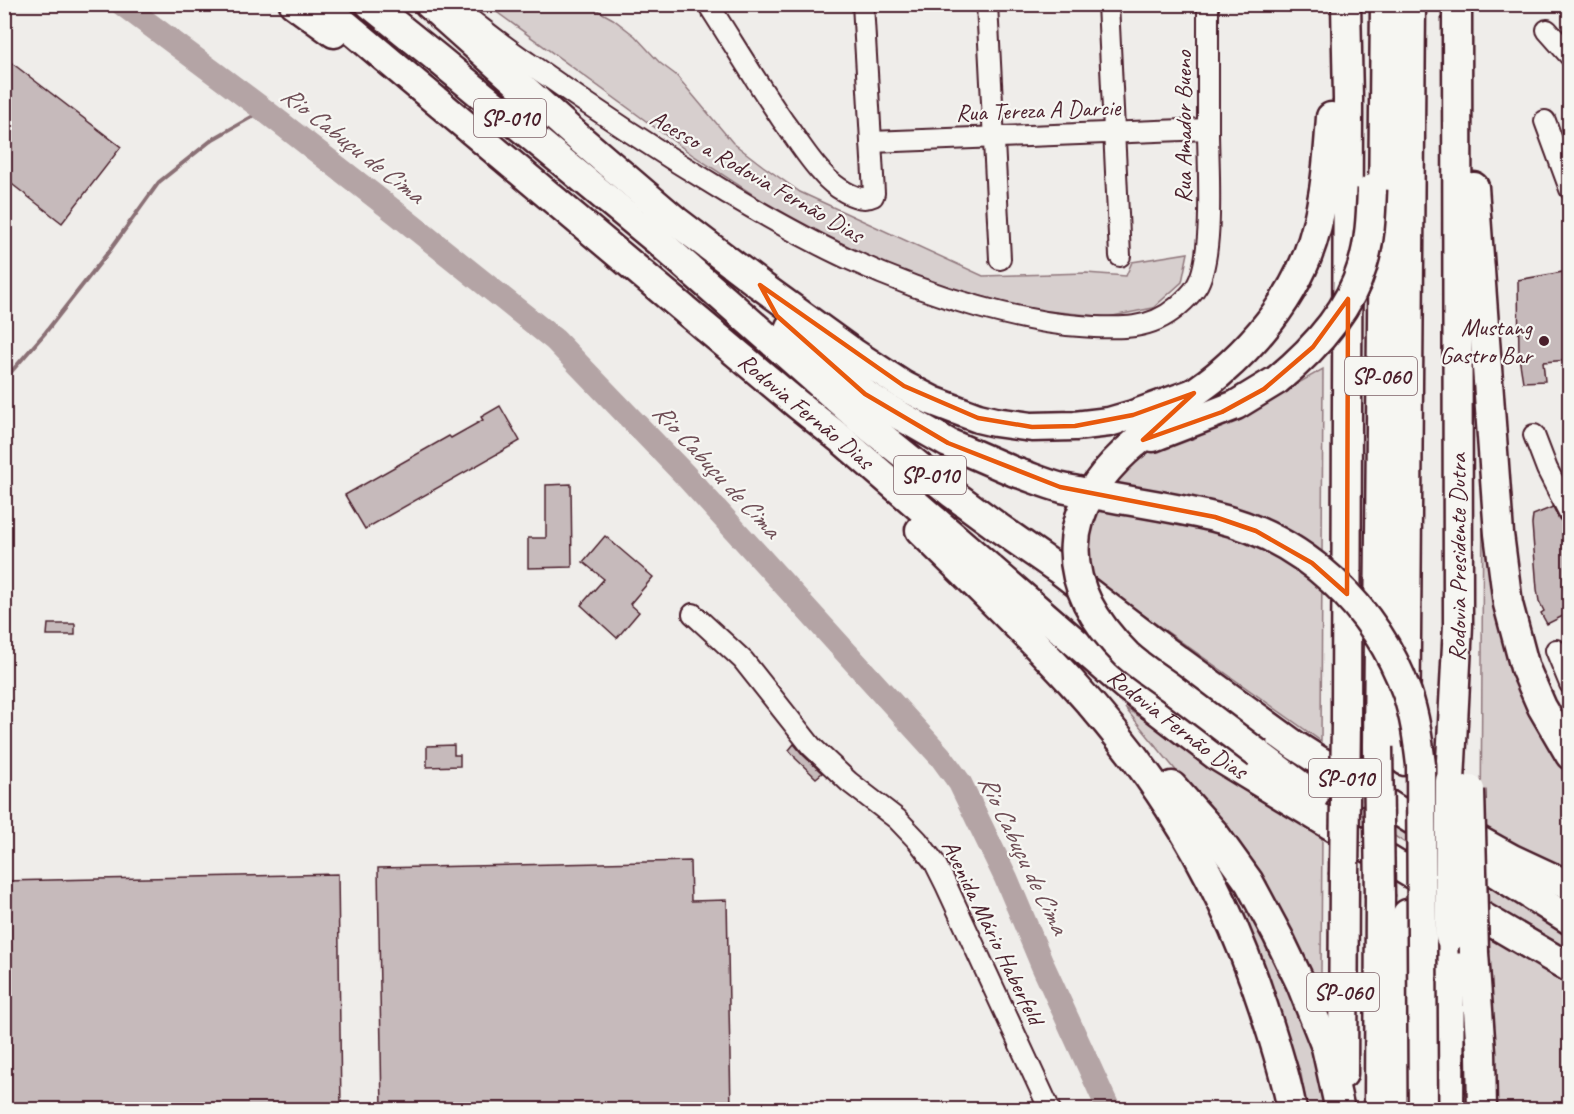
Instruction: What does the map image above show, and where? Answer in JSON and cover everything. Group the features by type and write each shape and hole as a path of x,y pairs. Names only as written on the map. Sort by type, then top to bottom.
{"highway":[{"path":"294,4 367,57 414,83"},
{"name":"Rodovia Fernão Dias","path":"321,4 842,440 1126,686 1217,756 1466,907"},
{"name":"Rodovia Fernão Dias","path":"370,4 658,241 882,438 999,528 1058,569 1296,746 1569,920"},
{"path":"392,4 429,40 437,58"},
{"path":"429,4 562,124 667,213 855,354 904,386 933,401 978,418 1032,427 1075,426 1109,422 1194,393"},
{"name":"SP-060","path":"1379,1110 1378,747 1385,4"},
{"name":"Rodovia Presidente Dutra","path":"1405,1110 1407,914 1405,761 1411,4"},
{"name":"Rodovia Presidente Dutra","path":"1449,1110 1450,937 1460,785 1457,4"},
{"path":"1134,444 1222,412 1277,380 1302,359 1323,335 1353,289 1366,249 1372,189 1355,7"},
{"path":"1355,7 1340,30 1335,53 1329,151 1325,178 1315,230 1296,280 1265,328 1219,374 1118,457 1096,484 1083,508 1074,542 1074,555 1080,582 1092,611 1128,656 1466,907 1569,968"},
{"name":"SP-060","path":"1341,1110 1346,723 1348,99 1355,7"},
{"path":"1458,76 1476,197 1499,534 1508,604 1525,668 1542,707 1569,755"},
{"path":"760,285 777,316 865,394 920,428 1015,472 1060,487 1215,517 1256,531 1294,551 1329,577 1362,612 1376,631 1393,662 1407,695 1414,717 1421,765 1423,1110"},
{"path":"797,404 837,450 1049,659 1101,717 1161,796 1189,839 1220,896 1254,979 1276,1046 1292,1110"},
{"path":"1049,659 1082,681 1213,832 1249,882 1302,984 1326,1047 1341,1110"},
{"path":"1296,746 1324,754 1512,859 1569,886"},
{"path":"1460,785 1481,1053 1482,1110"}],"street":[{"name":"Acesso a Rodovia Fernão Dias","path":"449,4 525,61 696,175 823,247 866,268 943,297 1031,320 1121,328 1145,325 1166,317 1198,285 1208,250"},
{"path":"708,4 808,156 837,187 857,198 865,199 870,198 874,193 863,4"},
{"path":"987,4 1000,259"},
{"path":"1108,4 1120,256"},
{"name":"Rua Amador Bueno","path":"1208,4 1208,250"},
{"path":"1547,30 1569,56"},
{"path":"1545,121 1569,189"},
{"name":"Rua Tereza A Darcie","path":"871,142 1208,129"},
{"path":"1534,435 1547,470 1569,514"},
{"name":"Avenida Mário Haberfeld","path":"693,614 743,660 811,746 849,782 897,819 935,863 1050,1110"},
{"path":"1556,650 1569,684"}],"highlighted area":[{"path":"760,285 904,386 978,418 1032,427 1075,426 1133,415 1194,393 1143,440 1222,412 1264,389 1313,347 1348,299 1347,594 1312,563 1256,531 1215,517 1060,487 948,443 865,394 777,316"}],"shaded area":[{"path":"487,5 514,5 522,12 539,5 588,5 613,19 635,36 660,63 676,75 733,143 800,192 983,276 1086,273 1126,276 1132,262 1188,253 1182,282 1153,308 1108,317 1028,309 909,276 801,226 694,156"},
{"path":"1323,369 1321,741 1090,577 1086,528 1115,474 1148,448 1244,414"},
{"path":"1483,494 1542,727 1569,770 1569,1109 1489,1109 1483,893 1326,792 1183,680 1482,876"},
{"path":"1125,708 1167,732 1322,832 1322,1109 1307,1109 1301,1074 1242,918 1267,882"}],"building":[{"path":"4,57 121,147 62,223 4,178"},
{"name":"Mustang Gastro Bar","path":"1563,272 1569,325 1569,360 1543,362 1545,381 1523,382 1519,357 1518,280"},
{"path":"500,406 520,441 365,529 345,495 449,436 451,438 483,420 481,417"},
{"path":"571,484 572,567 528,568 528,538 546,538 546,485"},
{"path":"1553,507 1569,533 1569,613 1547,624 1541,613 1544,611 1537,589 1532,524 1533,515"},
{"path":"605,536 653,577 630,604 639,612 617,638 581,605 604,579 583,562"},
{"path":"48,624 75,624 75,635 47,635"},
{"path":"794,744 822,773 816,778 789,750"},
{"path":"454,745 454,755 460,755 460,766 427,767 427,746"},
{"path":"690,861 691,901 727,900 731,1110 382,1110 378,868"},
{"path":"338,874 341,1110 4,1110 4,881"}],"waterway":[{"name":"Rio Cabuçu de Cima","path":"122,4 264,110 555,340 685,475 941,757 960,783 1006,878 1043,966 1109,1110"},
{"path":"4,380 45,333 110,250 159,182 213,139 264,110"}],"place":[{"name":"Mustang Gastro Bar","path":"1544,341"}]}
